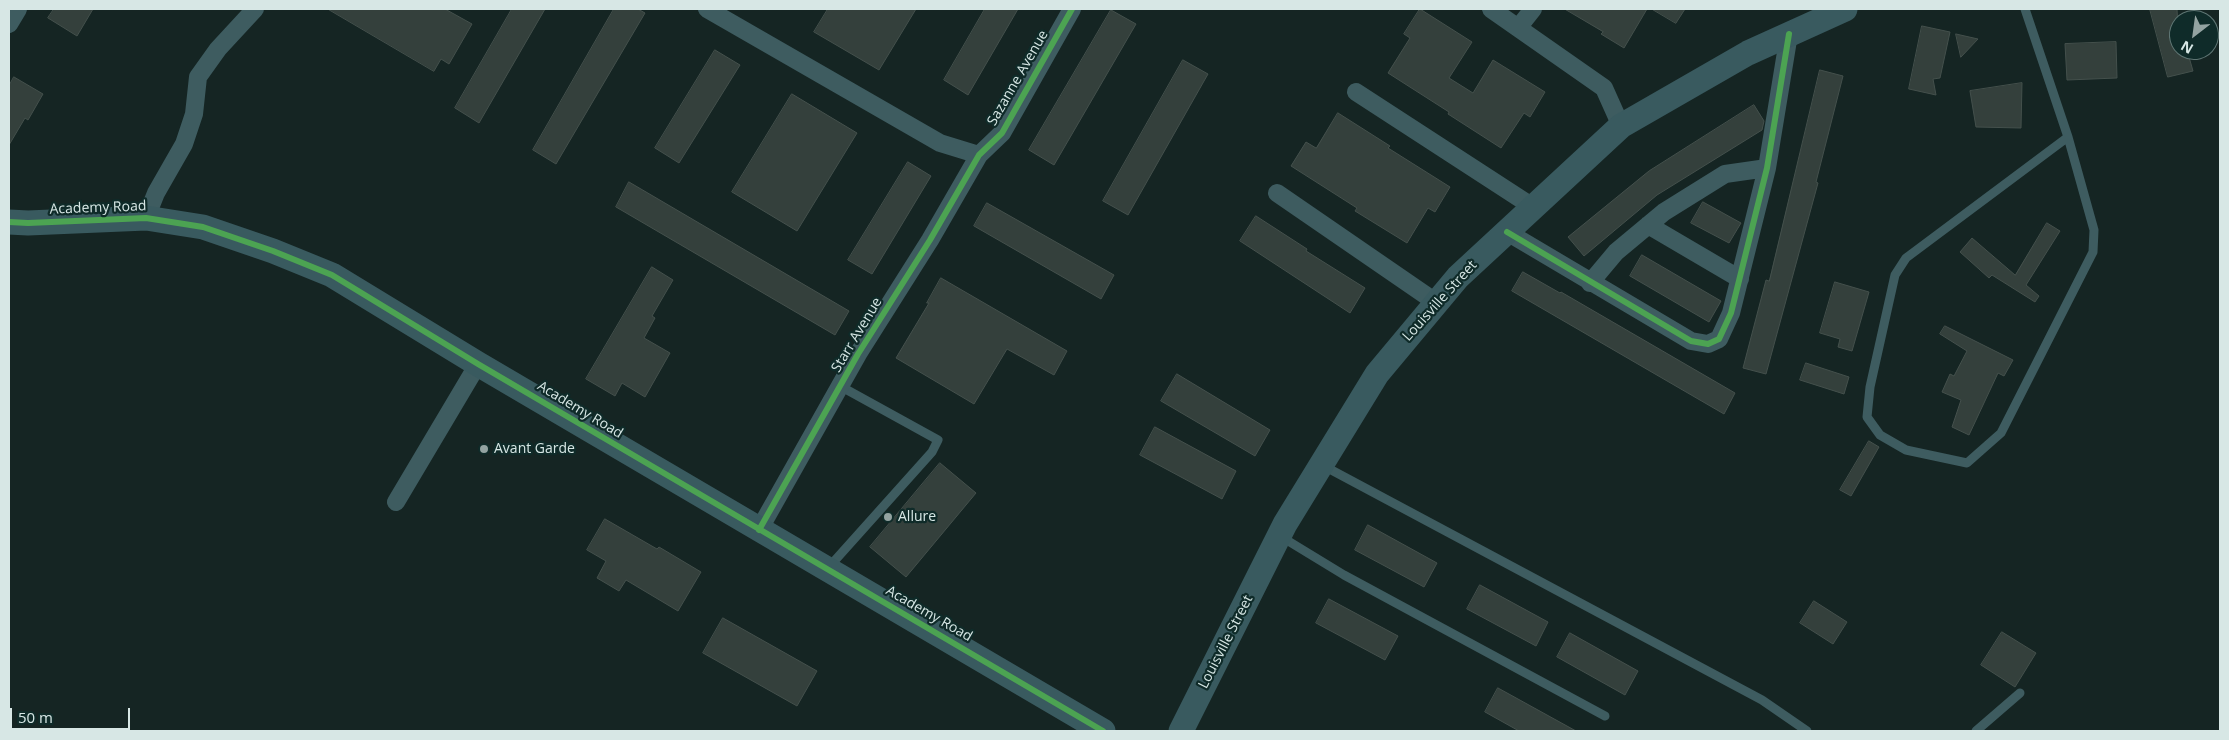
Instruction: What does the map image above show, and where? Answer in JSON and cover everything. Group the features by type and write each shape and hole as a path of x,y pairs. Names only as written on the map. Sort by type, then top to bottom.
{"street":[{"path":"146,218 156,193 186,136 194,114 198,77 218,49 255,9"},
{"path":"707,9 940,143 979,155"},
{"name":"Sazanne Avenue","path":"979,155 1002,133 1072,9"},
{"path":"1491,9 1604,88 1621,126"},
{"path":"1518,28 1533,9"},
{"name":"Louisville Street","path":"1181,731 1279,536 1377,374 1458,277 1621,126 1748,53 1845,9"},
{"path":"1507,232 1590,283 1691,341 1708,344 1719,339 1727,322 1740,279 1767,168 1789,34"},
{"path":"1356,92 1534,207"},
{"name":"Starr Avenue","path":"759,530 840,386 930,240 979,155"},
{"path":"1590,283 1616,252 1664,212 1725,174 1767,168"},
{"path":"1277,192 1436,303"},
{"name":"Academy Road","path":"9,222 28,223 146,218 203,227 274,251 332,275 478,364 1103,731"},
{"path":"1648,225 1740,279"},
{"path":"396,502 478,364"}],"lane":[{"path":"2025,9 2068,137 2094,230 2094,252 2001,433 1967,462 1906,450 1880,435 1866,417 1870,387 1895,275 1906,258 2068,137"},
{"path":"827,569 932,452 938,440 840,386"},
{"path":"1322,465 1762,700 1807,731"},
{"path":"1279,536 1344,575 1605,716"},
{"path":"1976,731 2020,693"}],"building":[{"path":"54,9 93,9 77,36 48,18"},
{"path":"328,9 445,9 472,24 449,64 441,59 434,71"},
{"path":"512,9 545,9 479,123 455,108"},
{"path":"614,9 638,9 645,13 556,164 533,150"},
{"path":"828,9 916,9 879,70 814,32"},
{"path":"985,9 1018,9 968,95 944,80"},
{"path":"1420,9 1472,42 1449,78 1473,93 1493,60 1545,92 1530,117 1524,113 1501,148 1388,73 1410,38 1404,34"},
{"path":"1565,9 1647,9 1624,48 1601,34 1603,32"},
{"path":"1652,9 1685,9 1676,23"},
{"path":"2150,9 2177,9 2169,10 2169,60 2190,60 2193,71 2168,77"},
{"path":"1111,10 1136,24 1054,165 1029,150"},
{"path":"1922,26 1950,32 1940,78 1933,79 1936,95 1909,89"},
{"path":"1956,34 1978,39 1961,57"},
{"path":"2116,42 2117,78 2067,80 2065,44"},
{"path":"715,50 740,65 679,163 655,148"},
{"path":"1183,60 1208,74 1128,215 1103,201"},
{"path":"1820,70 1843,76 1816,182 1818,183 1766,374 1743,368 1766,280 1769,281"},
{"path":"14,77 43,94 28,120 25,118 9,145 9,86"},
{"path":"2022,83 2021,128 1976,127 1970,91"},
{"path":"792,94 857,133 797,231 732,192"},
{"path":"1754,105 1764,121 1762,130 1657,195 1584,256 1568,237 1649,171"},
{"path":"1338,113 1390,146 1388,148 1450,187 1435,212 1428,208 1407,243 1355,211 1357,208 1291,166 1306,142 1316,148"},
{"path":"908,162 931,176 872,274 848,260"},
{"path":"629,182 849,311 835,335 616,207"},
{"path":"1703,202 1741,223 1729,243 1691,223"},
{"path":"987,203 1114,275 1101,299 974,226"},
{"path":"1256,216 1307,249 1306,251 1365,288 1350,313 1240,241"},
{"path":"2047,223 2060,231 2026,285 2039,296 2035,302 1992,275 1989,278 1960,252 1972,238 2015,275"},
{"path":"1642,255 1721,301 1709,322 1630,276"},
{"path":"652,267 673,280 652,316 655,318 644,338 670,353 645,397 622,383 615,396 586,379"},
{"path":"1523,272 1735,393 1724,414 1512,291"},
{"path":"941,278 1067,351 1054,375 1007,349 974,404 896,358 929,303 927,303"},
{"path":"1835,282 1869,292 1852,351 1838,347 1840,339 1820,333"},
{"path":"1945,326 2013,360 2004,376 1998,373 1969,435 1952,427 1961,400 1942,392 1950,374 1954,376 1967,351 1940,334"},
{"path":"1806,363 1849,377 1844,394 1800,380"},
{"path":"1177,374 1270,430 1255,456 1161,401"},
{"path":"1155,427 1236,471 1222,499 1140,455"},
{"path":"1869,441 1879,447 1851,496 1840,490"},
{"path":"940,463 976,493 906,577 870,547"},
{"path":"605,519 657,549 659,547 701,572 678,611 626,580 619,591 597,578 606,561 587,550"},
{"path":"1368,525 1437,563 1424,587 1355,550"},
{"path":"1480,585 1548,622 1536,646 1467,609"},
{"path":"1329,599 1398,636 1385,660 1316,623"},
{"path":"1814,601 1847,622 1833,644 1800,623"},
{"path":"723,618 817,671 797,706 703,653"},
{"path":"2002,632 2036,653 2015,687 1981,665"},
{"path":"1570,633 1638,671 1625,695 1557,657"},
{"path":"1498,688 1576,731 1519,731 1485,712"}],"cycle path":[{"path":"759,530 858,354 930,240 979,155 1002,133 1072,9"},
{"path":"1507,232 1691,341 1708,344 1719,339 1731,313 1767,168 1789,34"},
{"path":"9,222 28,223 146,218 203,227 273,251 332,275 478,364 1103,731"}],"place":[{"name":"Avant Garde","path":"484,449"},
{"name":"Allure","path":"888,517"}]}
